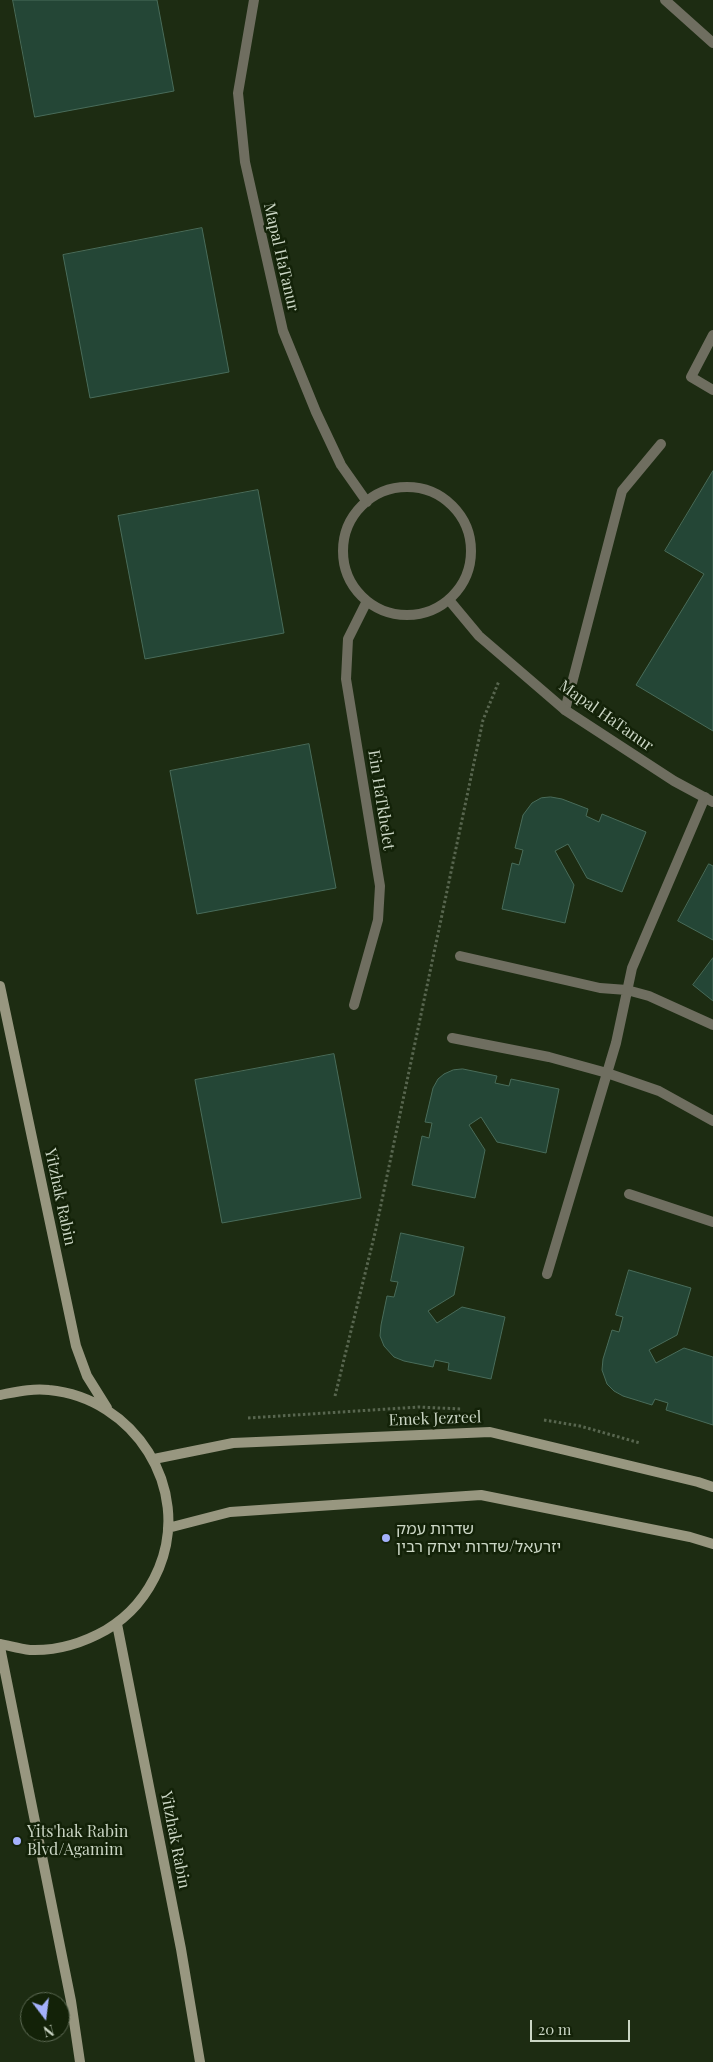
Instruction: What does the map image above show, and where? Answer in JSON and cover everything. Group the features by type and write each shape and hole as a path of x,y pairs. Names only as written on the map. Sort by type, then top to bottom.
{"main road":[{"name":"Yitzhak Rabin","path":"0,986 76,1346 87,1376 107,1408"},
{"path":"0,1396 22,1390 48,1390 75,1395 107,1408 134,1431 154,1459 163,1481 168,1504 168,1528 164,1556 153,1581 137,1604 117,1624 90,1639 61,1648 30,1650 0,1646 70,2001 80,2062"},
{"name":"Emek Jezreel","path":"154,1459 232,1443 490,1432 713,1487"},
{"path":"168,1528 230,1512 481,1495 690,1537 713,1544"},
{"name":"Yitzhak Rabin","path":"117,1624 181,1949 200,2062"}],"street":[{"name":"Mapal HaTanur","path":"254,0 238,93 244,162 283,331 316,412 341,465 367,502"},
{"path":"665,0 713,43"},
{"path":"713,335 691,377 713,390"},
{"path":"565,710 622,491 661,444"},
{"path":"404,488 424,489 442,498 456,510 467,527 472,546 470,566 462,584 449,600 434,610 418,615 400,615 382,610 367,601 354,588 346,571 343,552 346,533 354,516 367,502 384,492 404,488"},
{"name":"Mapal HaTanur","path":"449,600 479,636 565,710 674,781 709,799"},
{"name":"Ein HaTkhelet","path":"354,1005 378,920 380,886 346,679 348,639 367,601"},
{"path":"547,1274 616,1043 632,968 709,799"},
{"path":"460,956 600,988 628,990 649,996 713,1025"},
{"path":"452,1038 549,1056 607,1073 659,1091 713,1121"},
{"path":"629,1194 713,1222"}],"path":[{"path":"335,1396 375,1233 483,720 508,660"}],"building":[{"path":"13,0 157,0 174,91 35,117"},
{"path":"202,228 229,372 90,398 63,255"},
{"path":"713,471 713,731 636,685 704,574 665,551"},
{"path":"258,490 284,633 145,659 118,516"},
{"path":"309,744 336,888 197,914 170,771"},
{"path":"551,797 588,809 586,816 599,822 602,814 646,832 622,892 587,878 568,844 555,851 574,885 565,923 502,909 512,863 519,865 523,850 515,848 523,815 532,803 541,798"},
{"path":"709,864 713,866 713,940 678,921"},
{"path":"713,958 713,1001 693,985"},
{"path":"334,1054 361,1198 222,1223 195,1080"},
{"path":"463,1069 497,1076 495,1083 509,1086 511,1079 559,1089 546,1153 497,1142 481,1117 469,1125 485,1150 475,1198 412,1185 422,1136 429,1138 432,1123 425,1122 433,1088 438,1079 444,1074 453,1070"},
{"path":"401,1233 464,1247 454,1295 428,1311 437,1323 462,1307 505,1317 491,1379 448,1370 449,1363 435,1360 433,1367 404,1361 394,1357 384,1346 380,1336 381,1325 387,1296 394,1297 398,1282 391,1281"},
{"path":"629,1270 691,1288 677,1335 649,1350 656,1363 684,1348 713,1357 713,1425 666,1410 668,1403 655,1399 652,1405 623,1396 607,1384 602,1370 603,1359 612,1330 619,1332 623,1317 616,1315"}],"place":[{"name":"שדרות עמק יזרעאל/שדרות יצחק רבין","path":"386,1538"},
{"name":"Yits'hak Rabin Blvd/Agamim","path":"17,1841"}]}
